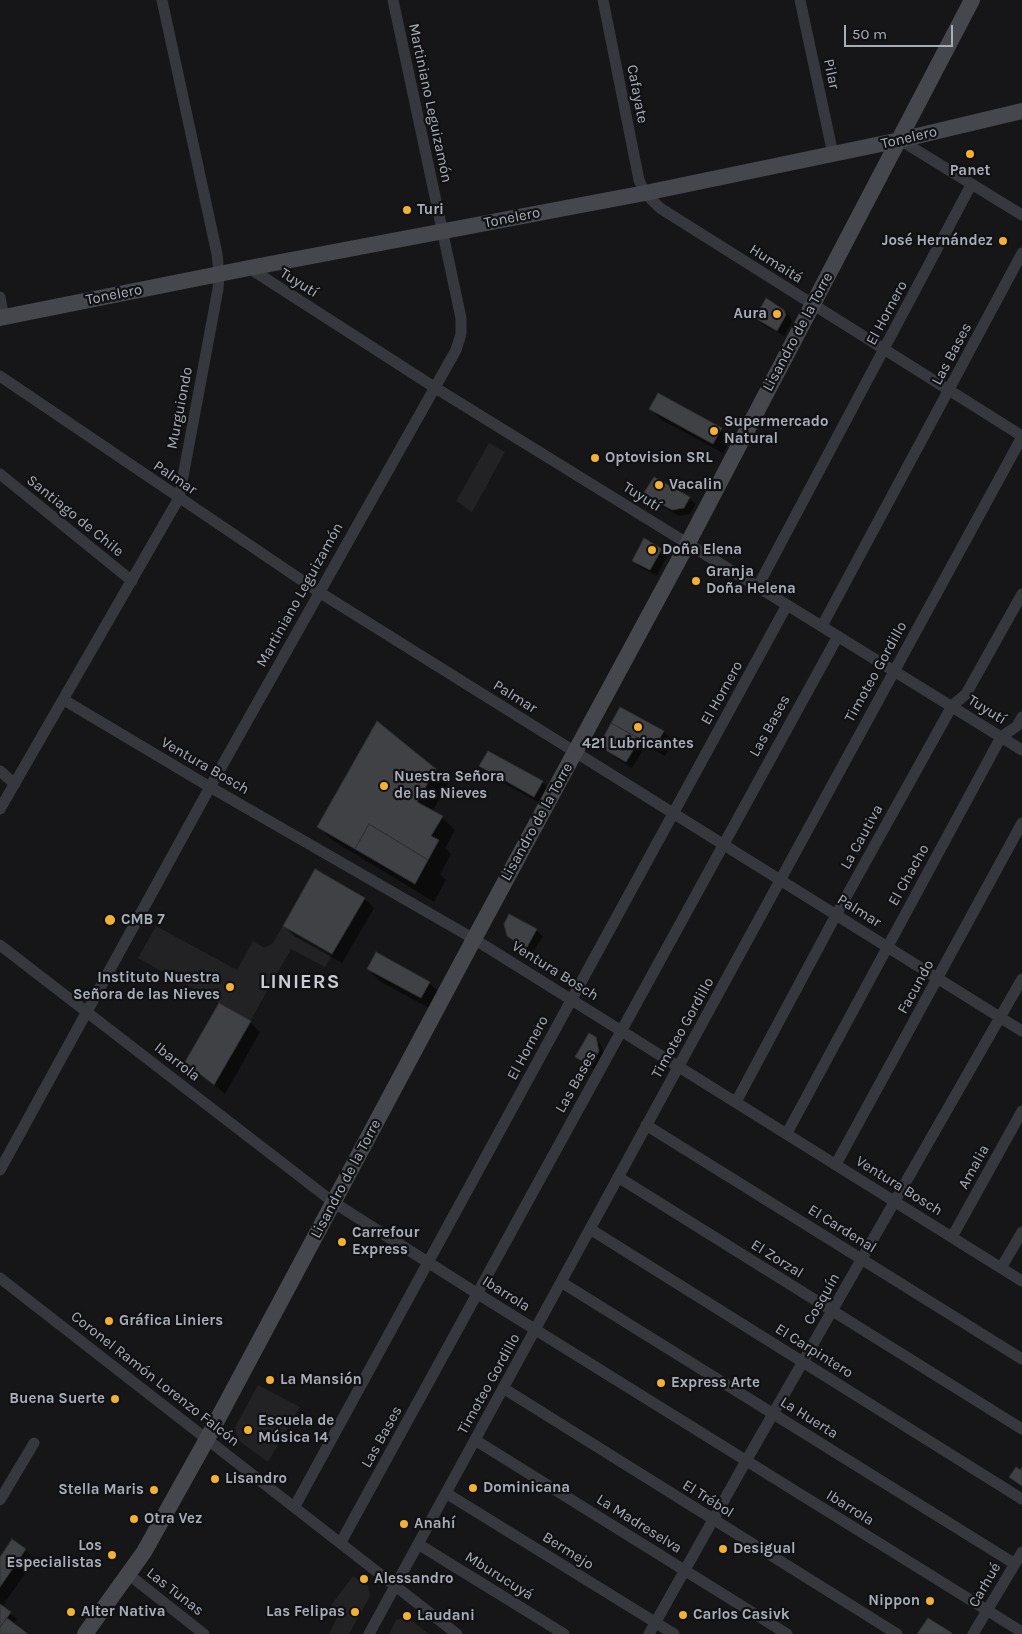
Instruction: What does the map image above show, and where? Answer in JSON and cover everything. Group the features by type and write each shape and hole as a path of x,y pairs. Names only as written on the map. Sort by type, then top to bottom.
{"street":[{"name":"Murguiondo","path":"0,810 179,498 218,289 219,274 217,254 162,0"},
{"name":"Martiniano Leguizamón","path":"0,1170 210,786 456,350 461,334 461,318 393,0"},
{"name":"Cafayate","path":"603,0 639,180 645,193"},
{"name":"Pilar","path":"800,0 833,154"},
{"name":"Lisandro de la Torre","path":"85,1634 153,1537 207,1438 688,543 972,0"},
{"name":"Tonelero","path":"2,318 249,268 645,193 900,140 1022,111"},
{"path":"900,140 1022,215"},
{"name":"El Hornero","path":"758,586 971,185"},
{"name":"Humaitá","path":"645,193 660,208 1022,436"},
{"name":"Las Bases","path":"822,626 1022,253"},
{"name":"Tuyutí","path":"249,268 434,387 1022,750"},
{"path":"0,297 2,318"},
{"name":"Palmar","path":"0,376 319,592 1022,1031"},
{"name":"Timoteo Gordillo","path":"369,1634 1022,436"},
{"name":"Santiago de Chile","path":"0,474 132,581"},
{"name":"La Cautiva","path":"736,1102 836,915 952,706 966,694 1022,594"},
{"name":"El Hornero","path":"295,1506 787,605"},
{"name":"Las Bases","path":"341,1542 838,636"},
{"name":"Ventura Bosch","path":"64,700 474,939 1022,1281"},
{"name":"El Chacho","path":"787,1133 1002,737 1017,726 1022,718"},
{"path":"0,771 15,784"},
{"name":"Facundo","path":"836,1164 1022,823"},
{"name":"Ibarrola","path":"0,944 333,1202 535,1330 1022,1632"},
{"name":"Cosquín","path":"649,1634 1022,978"},
{"name":"Amalia","path":"952,1237 1022,1111"},
{"name":"El Cardenal","path":"646,1124 1022,1359"},
{"name":"El Zorzal","path":"618,1177 1022,1429"},
{"name":"El Carpintero","path":"590,1229 1022,1499"},
{"path":"1002,1268 1022,1232"},
{"name":"Coronel Ramón Lorenzo Falcón","path":"0,1278 457,1634"},
{"name":"La Huerta","path":"561,1282 1015,1564"},
{"name":"El Trébol","path":"503,1388 897,1634"},
{"name":"La Madreselva","path":"475,1440 787,1634"},
{"path":"0,1500 34,1443"},
{"name":"Bermejo","path":"446,1493 674,1634"},
{"name":"Mburucuyá","path":"418,1544 564,1634"},
{"name":"Carhué","path":"973,1634 1022,1552"},
{"name":"Las Tunas","path":"128,1574 204,1634"}],"shaded area":[{"path":"489,443 505,452 472,512 456,501"},
{"name":"Instituto Nuestra Señora de las Nieves","path":"315,869 365,898 325,967 291,949 214,1085 185,1062 219,1003 138,958 156,926 237,970 253,941 264,948 273,943"},
{"path":"258,1385 300,1407 268,1462 238,1440 235,1427"},
{"path":"353,1576 368,1586 370,1596 349,1634 329,1634 339,1613 329,1608"},
{"path":"407,1617 429,1634 389,1634 396,1620"}],"building":[{"path":"766,298 784,310 786,315 777,331 755,318"},
{"path":"658,393 722,428 713,444 649,409"},
{"name":"Vacalin","path":"654,477 690,497 684,508 672,510 643,494"},
{"path":"644,538 662,549 650,570 632,561"},
{"name":"421 Lubricantes","path":"620,707 664,731 655,747 611,723"},
{"name":"Nuestra Señora de las Nieves","path":"377,721 436,769 417,802 443,816 431,836 439,840 428,860 369,824 355,849 317,827"},
{"path":"611,723 640,739 626,762 607,751 603,738"},
{"path":"488,751 543,781 534,797 479,766"},
{"path":"369,824 428,860 415,884 355,849"},
{"path":"315,869 365,898 332,954 283,926"},
{"path":"509,914 537,929 526,949 507,936 504,924"},
{"path":"376,952 430,982 421,998 367,969"},
{"path":"219,1003 251,1021 214,1085 185,1062"},
{"path":"589,1033 596,1037 599,1051 591,1066 575,1057"},
{"path":"1016,1467 1020,1470 1022,1467 1022,1486 1009,1477"},
{"path":"12,1539 26,1549 0,1587 0,1557"},
{"path":"0,1604 11,1612 0,1627"},
{"path":"7,1618 28,1634 0,1634 0,1627"},
{"path":"928,1618 952,1633 952,1634 917,1634"}],"place":[{"name":"Panet","path":"970,154"},
{"name":"Turi","path":"407,210"},
{"name":"José Hernández","path":"1003,241"},
{"name":"Aura","path":"777,314"},
{"name":"Supermercado Natural","path":"714,431"},
{"name":"Optovision SRL","path":"595,458"},
{"name":"Vacalin","path":"659,485"},
{"name":"Doña Elena","path":"652,550"},
{"name":"Granja Doña Helena","path":"696,581"},
{"name":"421 Lubricantes","path":"638,727"},
{"name":"Nuestra Señora de las Nieves","path":"384,786"},
{"name":"CMB 7","path":"110,920"},
{"name":"Instituto Nuestra Señora de las Nieves","path":"230,987"},
{"name":"Carrefour Express","path":"342,1242"},
{"name":"Gráfica Liniers","path":"109,1321"},
{"name":"La Mansión","path":"270,1380"},
{"name":"Express Arte","path":"661,1383"},
{"name":"Buena Suerte","path":"115,1399"},
{"name":"Escuela de Música 14","path":"248,1430"},
{"name":"Lisandro","path":"215,1479"},
{"name":"Dominicana","path":"473,1488"},
{"name":"Stella Maris","path":"154,1490"},
{"name":"Otra Vez","path":"134,1519"},
{"name":"Anahí","path":"404,1524"},
{"name":"Desigual","path":"723,1549"},
{"name":"Los Especialistas","path":"112,1555"},
{"name":"Alessandro","path":"364,1579"},
{"name":"Nippon","path":"930,1601"},
{"name":"Alter Nativa","path":"71,1612"},
{"name":"Las Felipas","path":"355,1612"},
{"name":"Carlos Casivk","path":"683,1615"},
{"name":"Laudani","path":"407,1616"}],"district":[{"name":"LINIERS","path":"300,982"}]}
